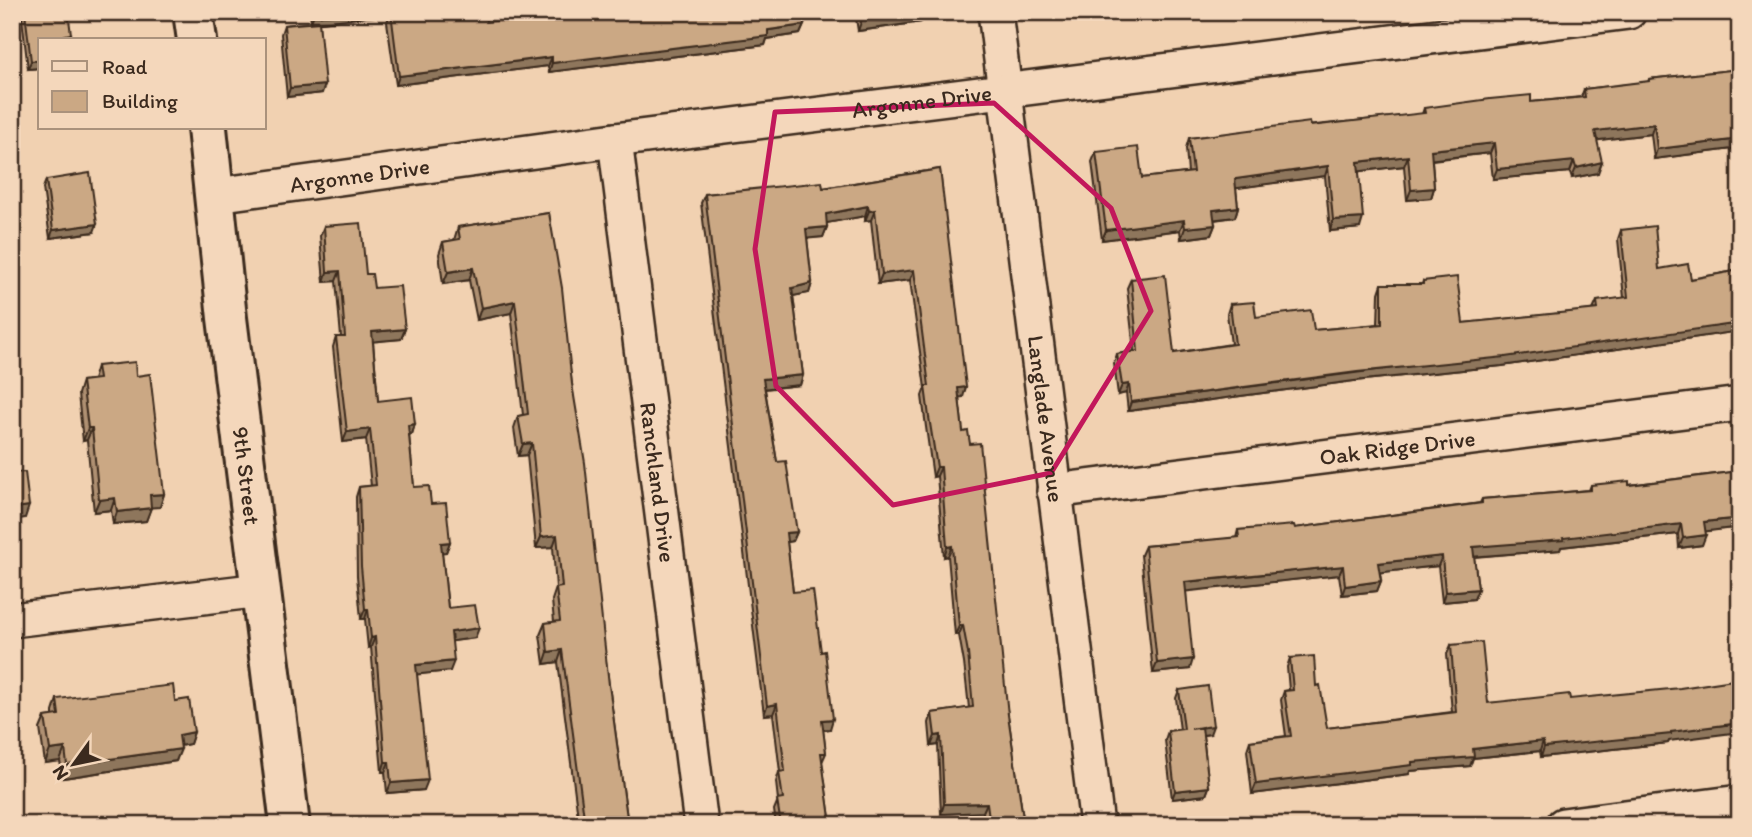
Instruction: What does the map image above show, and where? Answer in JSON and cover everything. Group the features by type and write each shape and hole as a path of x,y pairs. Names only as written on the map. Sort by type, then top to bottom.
{"street":[{"path":"193,12 197,38"},
{"name":"Langlade Avenue","path":"995,12 1097,825"},
{"name":"Argonne Drive","path":"216,195 615,140 1629,12"},
{"name":"9th Street","path":"208,130 227,318 290,825"},
{"name":"Ranchland Drive","path":"615,140 701,825"},
{"name":"Oak Ridge Drive","path":"1054,491 1740,404"},
{"path":"12,620 261,590"},
{"path":"1563,825 1740,802"}],"highlighted area":[{"path":"994,103 1111,208 1151,311 1051,473 893,505 776,386 755,249 775,112"}],"building":[{"path":"25,12 68,12 71,34 65,35 66,38 38,38 38,60 31,61"},
{"path":"313,12 353,12 313,16"},
{"path":"391,12 485,12 486,22 532,17 533,22 614,12 802,12 804,25 768,30 768,36 552,63 552,57 399,76"},
{"path":"861,12 906,12 862,19"},
{"path":"319,22 325,85 290,88 284,25"},
{"path":"1740,69 1740,139 1657,149 1654,124 1595,131 1602,162 1576,168 1574,161 1497,169 1494,143 1431,150 1434,188 1411,190 1408,156 1358,162 1363,218 1333,220 1328,166 1235,179 1238,207 1213,210 1215,225 1185,228 1184,220 1106,230 1096,152 1138,147 1142,178 1193,172 1189,138 1310,122 1311,126 1425,113 1424,108 1490,99 1531,95 1531,102 1585,97 1584,89"},
{"path":"940,169 966,387 958,388 963,432 968,431 970,444 980,443 1008,715 1024,825 990,825 987,803 944,804 941,735 935,736 932,713 973,707 968,653 963,625 959,626 952,546 947,547 941,467 937,467 929,417 925,386 929,386 914,270 882,274 875,210 869,211 868,206 826,214 827,227 806,229 812,283 792,288 803,375 763,379 777,462 786,461 797,532 786,533 793,592 813,590 821,652 825,651 833,719 822,720 826,753 821,753 831,825 781,825 777,800 783,799 779,772 785,771 777,704 767,706 705,194 822,182 823,188"},
{"path":"90,173 97,224 53,230 46,180"},
{"path":"549,213 562,288 572,384 585,463 609,685 628,825 585,825 562,650 548,652 545,623 560,621 556,588 562,587 557,535 541,537 532,443 523,444 518,416 528,414 515,301 481,308 473,268 448,272 443,242 460,239 458,227"},
{"path":"361,223 366,274 372,274 374,288 400,286 405,329 372,332 378,401 412,397 415,424 408,425 414,487 429,486 431,504 446,503 450,542 441,543 448,608 475,605 479,628 451,632 454,661 416,665 428,780 391,783 389,762 385,762 375,637 371,638 368,609 365,609 359,487 376,485 370,429 347,432 336,337 345,337 340,271 327,272 324,226"},
{"path":"1655,226 1659,269 1688,264 1691,279 1740,270 1740,323 1505,357 1357,372 1131,402 1129,384 1122,385 1117,354 1138,351 1131,279 1165,275 1174,353 1235,344 1230,304 1254,302 1256,317 1311,310 1314,330 1382,324 1382,284 1423,284 1423,281 1457,277 1463,323 1598,309 1597,301 1628,297 1621,230"},
{"path":"135,362 136,376 150,374 164,494 150,495 151,508 117,512 115,498 99,500 92,428 88,428 82,381 99,379 97,366"},
{"path":"1740,471 1740,518 1704,522 1706,535 1683,538 1681,524 1563,538 1564,540 1473,547 1478,589 1445,592 1442,556 1378,563 1381,581 1345,586 1343,566 1185,582 1193,659 1157,663 1145,546 1239,537 1238,530 1294,525 1295,528 1482,503 1482,499 1591,490 1591,485 1629,481 1629,485"},
{"path":"25,472 29,506 15,508 17,524 12,524 12,473"},
{"path":"1482,642 1488,703 1569,694 1570,699 1740,679 1740,723 1671,734 1544,747 1543,741 1473,749 1474,757 1412,762 1412,765 1256,784 1250,741 1291,736 1284,691 1293,690 1290,658 1314,656 1316,686 1320,685 1327,728 1456,712 1451,645"},
{"path":"173,685 175,701 189,699 194,732 179,735 181,749 67,765 65,748 50,750 45,717 59,715 57,699"},
{"path":"1208,686 1213,726 1202,727 1209,787 1175,791 1168,731 1184,729 1179,690"}]}
